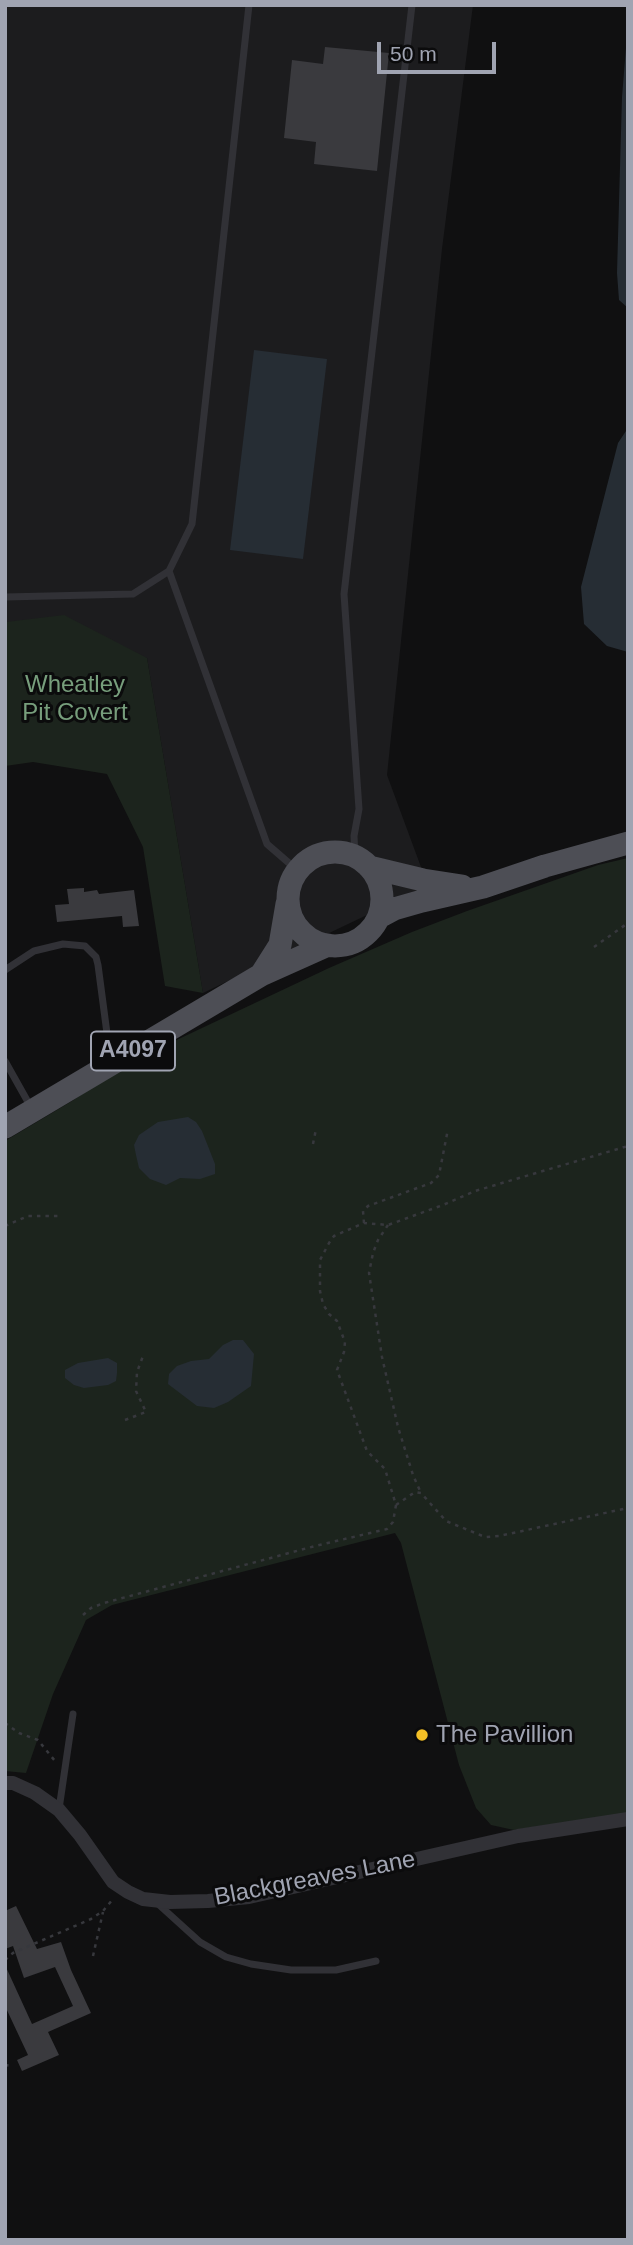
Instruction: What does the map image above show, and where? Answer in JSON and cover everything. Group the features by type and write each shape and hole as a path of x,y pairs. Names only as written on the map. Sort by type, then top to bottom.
{"main road":[{"name":"A4097","path":"5,1127 261,975 328,944 337,946 354,942 368,932 379,917 394,909 483,887 628,843"},
{"name":"A4097","path":"261,975 280,945 289,886 297,870 309,859 324,853 339,852 362,862 423,880 483,887"},
{"path":"362,862 378,882 382,899 379,917"},
{"path":"288,904 293,920 304,934 319,943 328,944"}],"street":[{"name":"Blackgreaves Lane","path":"5,1783 13,1783 35,1793 59,1810 113,1882 143,1899 154,1900 208,1902 249,1897 518,1836 628,1819"}],"lane":[{"path":"5,597 133,594 169,571 192,524 249,5"},
{"path":"362,862 354,836 359,809 344,594 412,5"},
{"path":"169,571 267,844 297,870"},
{"path":"5,970 34,951 63,944 85,946 96,957 98,965 108,1041 114,1062"},
{"path":"5,1061 28,1102 36,1107"},
{"path":"59,1810 73,1714"},
{"path":"154,1900 200,1942 226,1957 251,1964 291,1970 336,1970 376,1961"}],"path":[{"path":"594,947 628,923"},
{"path":"313,1144 316,1129"},
{"path":"364,1223 363,1211 368,1206 431,1184 439,1175 448,1129"},
{"path":"83,1615 91,1608 117,1600 387,1529 393,1522 397,1505 385,1469 366,1451 337,1370 345,1342 337,1321 323,1304 320,1291 320,1260 334,1236 364,1223 388,1225 475,1191 628,1146"},
{"path":"5,1226 28,1216 61,1216"},
{"path":"388,1225 378,1240 369,1273 382,1357 398,1427 421,1493 446,1521 485,1537 628,1508"},
{"path":"125,1420 146,1412 136,1391 137,1372 143,1356"},
{"path":"397,1505 407,1496 415,1492 421,1493"},
{"path":"5,1723 19,1733 38,1740 65,1774"},
{"path":"5,1960 13,1952 91,1919 103,1911 120,1887"},
{"path":"93,1956 103,1911"},
{"path":"5,2066 13,2066"}],"shaded area":[{"path":"5,5 473,5 442,249 387,775 428,886 203,993 147,658 5,640"},
{"path":"628,23 628,308 619,300 617,273 622,97"},
{"path":"254,350 327,359 303,559 230,550"},
{"path":"628,428 628,652 607,646 584,624 581,587 618,443"},
{"path":"188,1117 196,1122 202,1131 215,1164 215,1174 200,1179 180,1178 166,1185 150,1179 139,1168 134,1145 139,1135 158,1122"},
{"path":"233,1340 243,1340 254,1354 251,1386 228,1402 214,1408 197,1406 168,1384 169,1374 177,1366 209,1359 223,1345"},
{"path":"108,1358 117,1363 117,1373 116,1381 108,1385 84,1388 65,1378 65,1370 78,1363"}],"green space":[{"name":"Wheatley Pit Covert","path":"64,615 147,658 203,993 165,986 143,847 107,774 33,762 5,766 6,622"},
{"path":"628,858 628,1813 514,1830 491,1825 476,1808 459,1765 401,1543 395,1533 112,1605 86,1620 53,1694 26,1773 5,1771 5,1141 130,1062 329,968 467,911 598,865"}],"building":[{"path":"325,47 389,53 377,171 314,164 316,142 284,138 292,60 323,64"},
{"path":"84,888 84,892 97,890 99,894 134,890 139,926 123,927 122,916 57,922 55,905 69,904 67,889"},
{"path":"16,1906 37,1949 61,1942 91,2013 48,2032 59,2055 22,2071 17,2060 28,2055 5,2006 5,1965 32,2024 73,2006 55,1967 24,1978 13,1946 5,1949 5,1911"}],"place":[{"name":"The Pavillion","path":"422,1735"}]}
